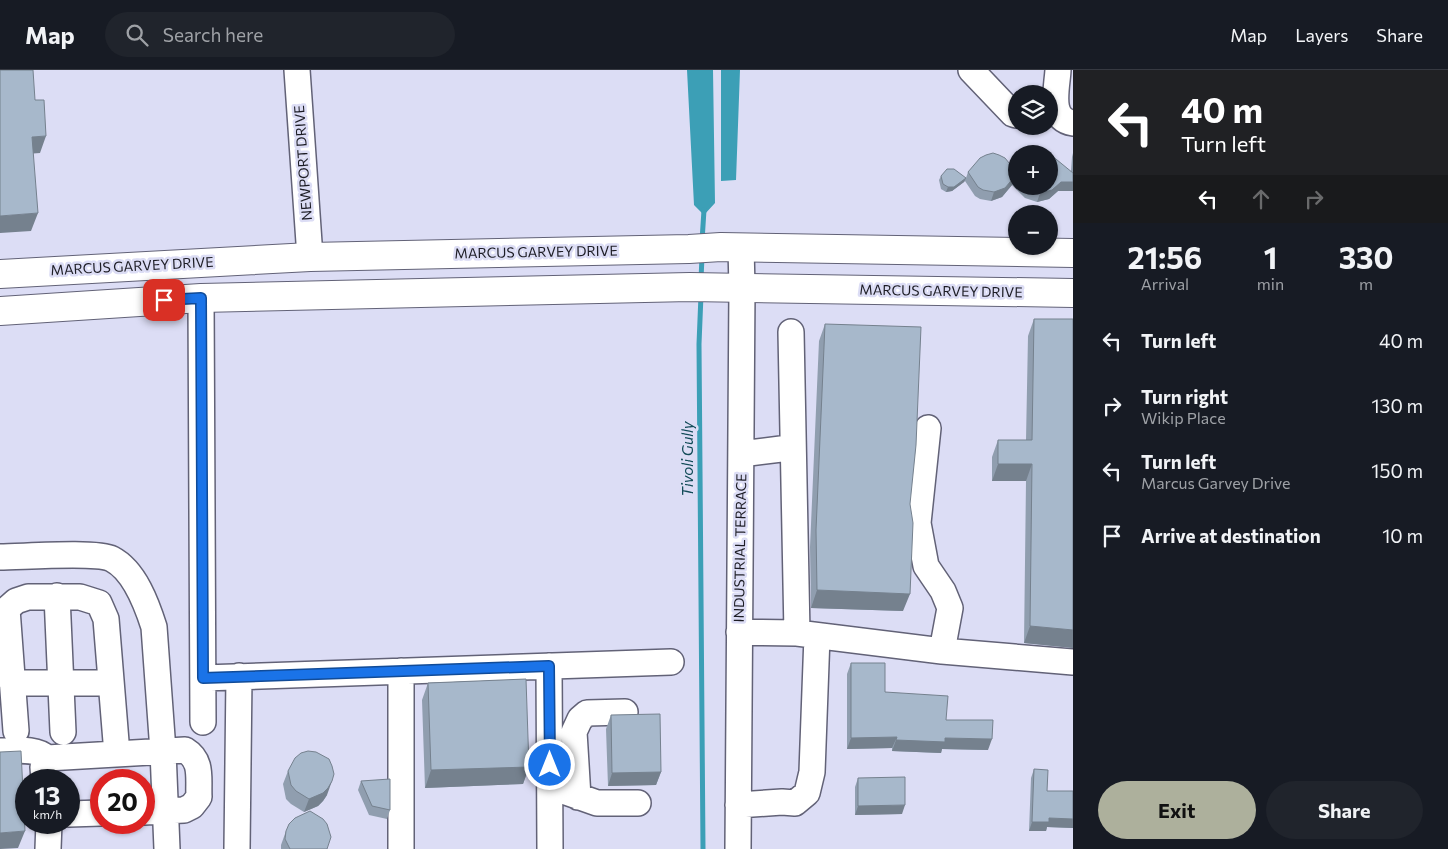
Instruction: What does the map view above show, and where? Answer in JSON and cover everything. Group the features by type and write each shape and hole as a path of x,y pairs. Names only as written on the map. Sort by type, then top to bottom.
{"highway":[{"name":"MARCUS GARVEY DRIVE","path":"0,274 310,257 741,247 1073,253"},
{"name":"MARCUS GARVEY DRIVE","path":"0,311 201,298 699,287 1073,294"}],"street":[{"name":"NEWPORT DRIVE","path":"297,70 310,257"},
{"path":"971,70 1008,110"},
{"path":"1058,70 1056,110 1060,120"},
{"name":"INDUSTRIAL TERRACE","path":"738,849 741,247"},
{"path":"201,298 203,722"},
{"path":"738,805 795,803 807,794 812,772 807,634 793,451 791,332"},
{"path":"928,428 918,523 926,566 943,591 950,608 942,651"},
{"path":"741,454 781,449 793,451"},
{"path":"0,557 94,556 112,559 126,571 139,590 148,608 154,627 163,751 155,811 168,849"},
{"path":"16,731 7,609 16,601 28,596 80,597 99,603 106,619 116,754"},
{"path":"57,596 63,732"},
{"path":"739,632 807,634 942,651 1073,662"},
{"path":"203,678 671,662"},
{"path":"549,666 550,849"},
{"path":"401,849 402,671"},
{"path":"237,849 239,676"},
{"path":"12,683 111,682"},
{"path":"578,797 574,732 580,719 587,713 625,712"},
{"path":"0,751 30,751 43,754 45,769 116,754 185,750 194,755 197,762 200,797 192,806 184,810 155,811"},
{"path":"550,785 597,803 638,804"},
{"path":"48,849 49,834"}],"water":[{"path":"687,70 713,70 715,203 704,215 694,205"},
{"path":"721,70 740,70 736,180 721,181"}],"building":[{"path":"0,70 33,70 35,100 44,100 46,136 32,137 38,213 0,216"},
{"path":"993,153 1005,158 1008,162 1008,184 1005,188 994,192 983,190 978,187 968,172 980,158"},
{"path":"1058,161 1073,173 1073,182 1061,182 1058,185"},
{"path":"947,169 954,169 966,178 954,187 948,187 943,184 941,176"},
{"path":"1034,319 1073,319 1073,630 1030,626 1032,464 998,464 998,440 1032,440"},
{"path":"825,324 921,327 916,445 910,504 913,523 910,594 817,590 816,530"},
{"path":"851,663 885,663 885,692 948,696 946,720 993,720 992,739 945,738 945,742 896,740 897,737 851,738"},
{"path":"526,679 529,767 431,770 428,683"},
{"path":"660,714 661,772 612,773 611,715"},
{"path":"21,751 22,769 15,769 15,832 0,833 0,752"},
{"path":"308,751 316,752 329,759 334,774 328,788 323,793 309,799 296,791 291,785 288,771 295,758 301,753"},
{"path":"1034,769 1048,770 1047,791 1073,791 1073,819 1049,818 1049,822 1032,822"},
{"path":"905,777 905,805 858,806 858,778"},
{"path":"390,779 390,810 372,806 361,781"},
{"path":"310,811 323,819 327,824 331,837 327,849 290,849 285,839 289,824 295,818"}],"waterway":[{"name":"Tivoli Gully","path":"702,241 704,210"},
{"name":"Tivoli Gully","path":"701,279 702,257"},
{"name":"Tivoli Gully","path":"701,295 699,344 703,849"}],"route":[{"path":"164,300 201,298 203,678 549,666 550,765"}]}
